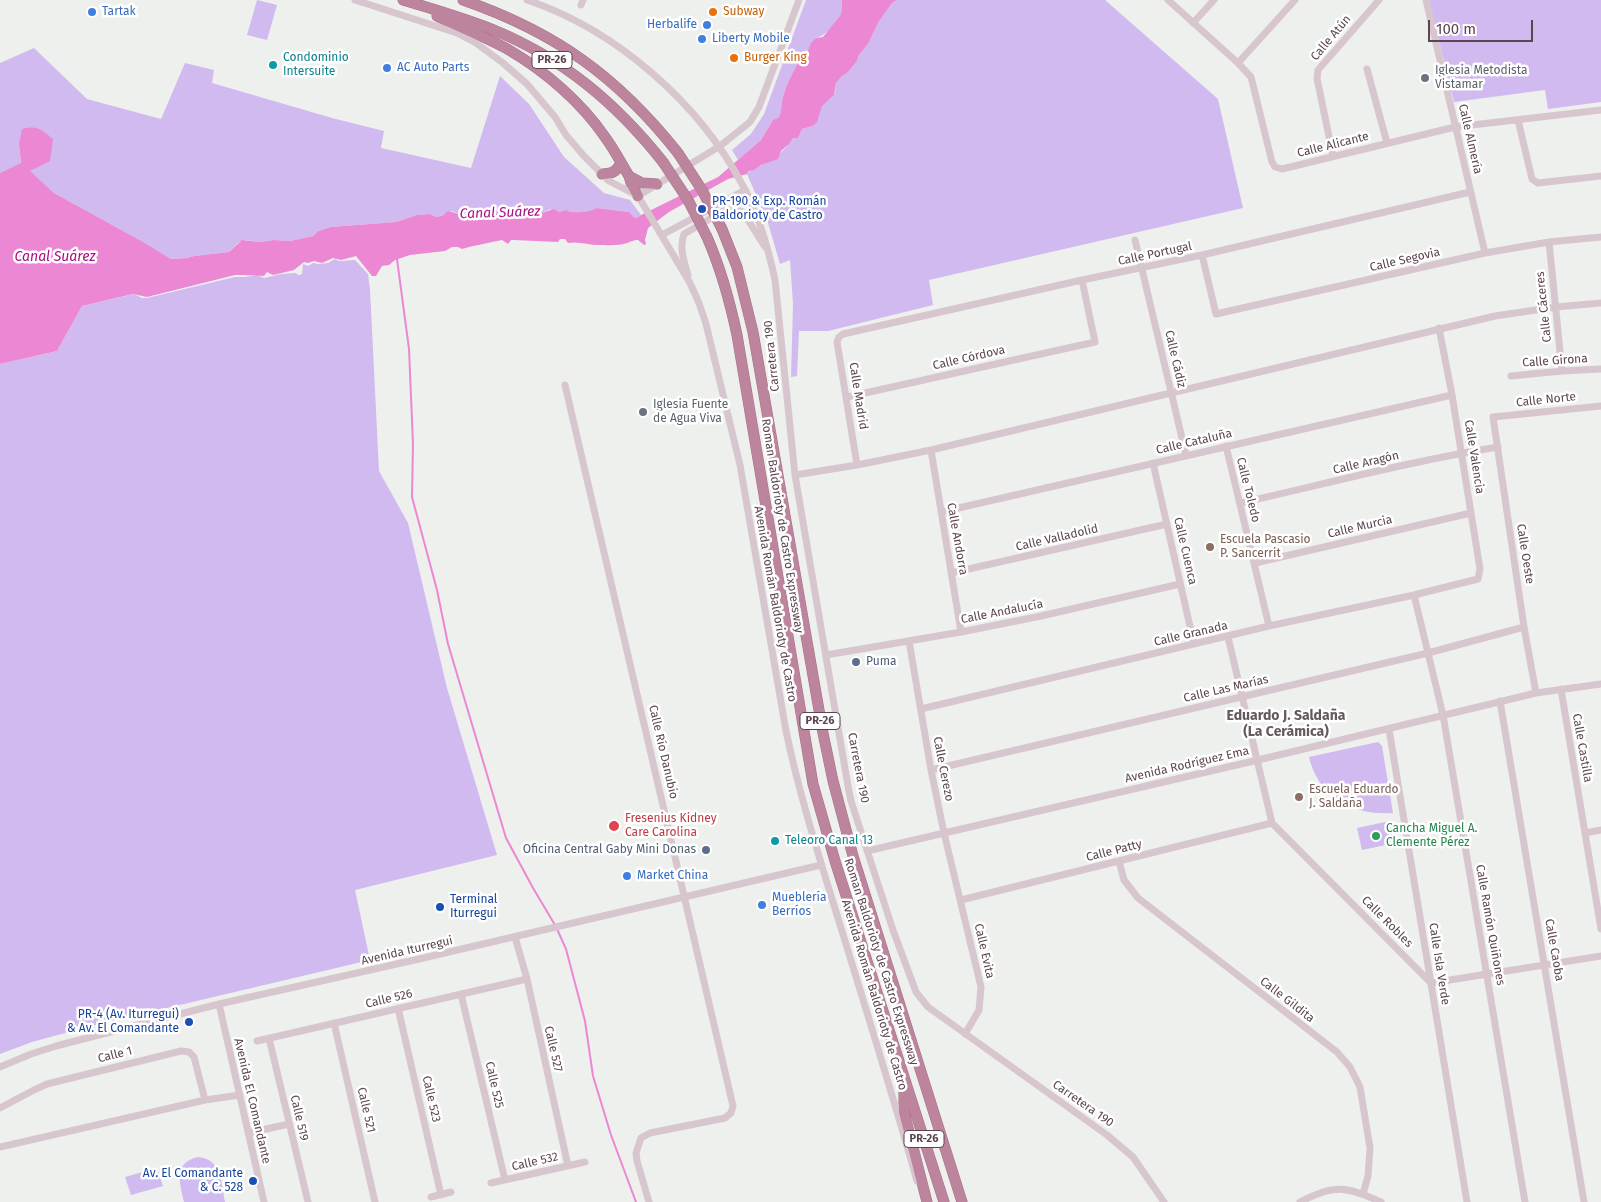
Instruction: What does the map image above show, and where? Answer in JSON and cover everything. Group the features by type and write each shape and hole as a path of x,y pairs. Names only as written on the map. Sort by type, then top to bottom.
{"highway":[{"name":"Roman Baldorioty de Castro Expressway","path":"462,0 502,14 525,25 577,56 622,91 646,114 678,153 702,190 722,229 737,267 754,332 823,733 835,789 853,856 962,1202"},
{"path":"407,1 461,28 488,39 529,63 557,85 581,107 606,137 629,176 638,196"},
{"name":"Roman Baldorioty de Castro Expressway","path":"407,1 493,30 538,52 586,82 630,123 663,162 688,200 707,237 720,271 737,335 813,784 835,861 944,1202"},
{"path":"602,174 613,173 621,163"},
{"path":"629,176 642,183 657,184"},
{"path":"904,1075 904,1112 926,1199"}],"street":[{"path":"354,0 441,28 476,43 528,84 555,117 566,135 609,181 638,196 720,146 742,130 756,115 799,0"},
{"name":"Carretera 190","path":"527,0 545,6 580,23 622,50 673,92 689,108 720,146 744,187 762,229 770,254 775,280 795,475 848,786 867,852 916,992 928,1007 1107,1135 1133,1157 1164,1202"},
{"name":"Calle Alicante","path":"1168,0 1251,77 1272,162 1276,167 1282,168 1456,127 1601,110"},
{"path":"1193,23 1214,0"},
{"path":"1238,63 1295,0"},
{"name":"Calle Atún","path":"1334,156 1317,79 1318,70 1379,0"},
{"name":"Calle Almería","path":"1426,0 1486,253"},
{"path":"1367,69 1386,143"},
{"path":"1518,120 1532,178 1537,182 1601,176"},
{"path":"664,238 744,187"},
{"name":"Calle Portugal","path":"843,334 1082,280 1142,269 1470,192"},
{"name":"Avenida Román Baldorioty de Castro","path":"638,196 690,283 706,324 740,465 794,770 821,865 895,1103 917,1182 926,1199"},
{"path":"690,283 681,244 684,234 725,210 733,209 742,212 770,254"},
{"name":"Calle Segovia","path":"1202,255 1216,314 1486,253 1549,242 1601,237"},
{"name":"Calle Cádiz","path":"1135,240 1186,455"},
{"name":"Calle Cáceres","path":"1549,242 1562,371"},
{"name":"Calle Córdova","path":"847,397 1096,342 1082,280"},
{"path":"795,475 858,465 930,450 1439,328 1495,316 1601,302"},
{"name":"Calle Valencia","path":"1439,328 1462,453 1480,569 1478,579 1467,582"},
{"name":"Calle Madrid","path":"843,334 838,336 837,342 858,465"},
{"name":"Calle Girona","path":"1511,376 1562,371 1601,370"},
{"name":"Calle Río Danubio","path":"565,385 733,1106 731,1113 725,1118 650,1133 641,1138 636,1153 649,1202"},
{"name":"Calle Cataluña","path":"941,512 1452,395"},
{"name":"Calle Norte","path":"1493,417 1601,406"},
{"name":"Calle Oeste","path":"1493,417 1524,627 1536,693"},
{"name":"Calle Toledo","path":"1226,446 1269,626"},
{"name":"Calle Aragón","path":"1240,503 1462,453 1498,447"},
{"name":"Calle Andorra","path":"930,450 961,632"},
{"name":"Calle Cuenca","path":"1153,464 1194,644"},
{"name":"Calle Murcia","path":"1255,563 1471,513"},
{"name":"Calle Valladolid","path":"952,573 1167,524"},
{"name":"Calle Granada","path":"921,709 1269,626 1467,582"},
{"name":"Calle Andalucía","path":"826,655 1041,616 1180,584"},
{"name":"Calle Ramón Quiñones","path":"1414,595 1443,715 1525,1202"},
{"name":"Calle Las Marías","path":"931,770 1428,653 1524,627"},
{"path":"1228,637 1272,822"},
{"name":"Calle Cerezo","path":"910,641 931,770 960,900"},
{"name":"Avenida Rodríguez Ema","path":"867,852 1500,701 1536,693 1601,684"},
{"name":"Calle Castilla","path":"1561,689 1585,834 1598,895 1601,929"},
{"name":"Calle Caoba","path":"1500,701 1584,1202"},
{"name":"Calle Isla Verde","path":"1389,729 1467,1202"},
{"name":"Calle Robles","path":"1272,822 1431,983"},
{"name":"Calle Patty","path":"960,900 1272,822"},
{"path":"1585,834 1601,830"},
{"name":"Calle Gildita","path":"1119,861 1124,880 1138,898 1337,1052 1350,1067 1360,1087 1370,1148 1368,1176 1363,1194"},
{"name":"Avenida Iturregui","path":"0,1067 30,1054 56,1046 219,1004 686,898 821,865"},
{"name":"Calle Evita","path":"960,900 981,988 979,1010 965,1034"},
{"name":"Calle 527","path":"516,937 568,1166"},
{"path":"1431,983 1601,956"},
{"name":"Calle 526","path":"257,1041 527,980"},
{"name":"Calle 525","path":"462,994 505,1180"},
{"name":"Avenida El Comandante","path":"219,1004 264,1202"},
{"name":"Calle 523","path":"398,1008 441,1195"},
{"name":"Calle 521","path":"334,1023 375,1202"},
{"name":"Calle 519","path":"269,1038 308,1202"},
{"name":"Calle 1","path":"0,1108 47,1084 181,1051 189,1052 194,1057 205,1100"},
{"path":"0,1147 205,1100 240,1095"},
{"path":"248,1133 289,1124"},
{"name":"Calle 532","path":"491,1183 585,1162"},
{"path":"1300,1202 1333,1188 1363,1194 1381,1202"},
{"path":"431,1197 452,1192"}],"shaded area":[{"path":"257,0 277,5 267,40 247,35"},
{"path":"806,0 842,0 841,14 830,30 816,38 806,56 800,59 785,90 779,117 773,120 761,140 738,160 732,150 751,134 764,114"},
{"path":"897,0 1105,0 1218,99 1243,208 929,280 933,305 828,331 799,331 797,376 791,377 793,304 790,260 780,264 768,223 747,174 778,155 793,138 798,138 802,129 813,126 822,105 835,93 836,83 857,61 878,23 892,3"},
{"path":"1429,0 1601,0 1601,102 1548,109 1545,90 1454,102"},
{"path":"34,48 87,99 161,119 185,63 214,70 212,83 384,131 381,148 471,168 500,76 529,104 564,157 604,193 630,200 641,215 635,218 629,212 598,208 582,212 566,210 561,212 550,209 542,213 530,211 526,217 508,213 481,211 463,215 451,211 437,217 429,214 417,215 396,222 331,227 318,231 313,236 290,241 260,242 245,240 239,242 229,252 171,259 54,193 29,171 19,144 21,164 0,173 0,63"},
{"path":"335,259 339,261 355,260 368,274 379,471 408,523 447,688 497,855 355,890 370,960 91,1026 32,1042 0,1054 0,364 57,351 82,306 134,294 147,298 235,277 257,275 264,278 295,273 299,275 302,274 303,264 308,266 313,263 328,263"},
{"path":"1378,742 1382,746 1393,813 1365,811 1340,801 1320,783 1309,757"},
{"name":"Cancha Miguel A. Clemente Pérez","path":"1390,821 1395,843 1362,850 1357,828"},
{"path":"198,1157 212,1162 216,1167 221,1180 225,1202 184,1202 180,1181 181,1169 184,1164"},
{"path":"157,1168 163,1186 131,1195 125,1177"}],"water":[{"name":"Canal Suárez","path":"842,0 897,0 892,3 878,23 857,61 836,83 834,95 822,106 817,122 813,126 802,129 798,138 793,138 781,151 778,159 761,165 747,174 728,179 669,212 648,228 646,244 644,245 638,240 620,245 595,245 576,242 568,243 565,239 560,239 558,242 511,240 508,244 502,240 462,249 452,247 445,251 410,255 395,260 389,265 382,266 376,276 372,276 356,256 341,260 333,258 322,263 314,261 304,262 294,270 273,275 267,272 264,276 235,275 147,297 133,294 82,306 57,351 0,364 0,173 21,163 19,144 22,129 31,127 39,129 53,139 50,161 30,171 54,193 171,259 229,252 242,240 260,242 274,240 290,241 313,236 318,231 331,227 396,222 417,215 429,214 437,217 448,211 463,215 480,211 526,217 530,211 542,213 553,209 560,212 566,210 582,212 597,208 629,212 637,218 718,177 761,140 773,120 779,117 781,113 785,90 800,59 806,56 811,43 816,38 823,37 840,16"}],"waterway":[{"path":"397,259 409,349 413,444 412,497 437,590 448,644 506,838 555,925"},
{"path":"557,929 566,949 585,1021 593,1076 611,1135 636,1202"}],"place":[{"name":"Tartak","path":"92,12"},
{"name":"Subway","path":"713,12"},
{"name":"Herbalife","path":"707,25"},
{"name":"Liberty Mobile","path":"702,39"},
{"name":"Burger King","path":"734,58"},
{"name":"Condominio Intersuite","path":"273,65"},
{"name":"AC Auto Parts","path":"387,68"},
{"name":"Iglesia Metodista Vistamar","path":"1425,78"},
{"name":"PR-190 & Exp. Román Baldorioty de Castro","path":"702,209"},
{"name":"Iglesia Fuente de Agua Viva","path":"643,412"},
{"name":"Escuela Pascasio P. Sancerrit","path":"1210,547"},
{"name":"Puma","path":"856,662"},
{"name":"Escuela Eduardo J. Saldaña","path":"1299,797"},
{"name":"Fresenius Kidney Care Carolina","path":"614,826"},
{"name":"Cancha Miguel A. Clemente Pérez","path":"1376,836"},
{"name":"Teleoro Canal 13","path":"775,841"},
{"name":"Oficina Central Gaby Mini Donas","path":"706,850"},
{"name":"Market China","path":"627,876"},
{"name":"Mueblería Berríos","path":"762,905"},
{"name":"Terminal Iturregui","path":"440,907"},
{"name":"PR-4 (Av. Iturregui) & Av. El Comandante","path":"189,1022"},
{"name":"Av. El Comandante & C. 528","path":"253,1181"}],"district":[{"name":"Eduardo J. Saldaña (La Cerámica)","path":"1286,724"}]}
